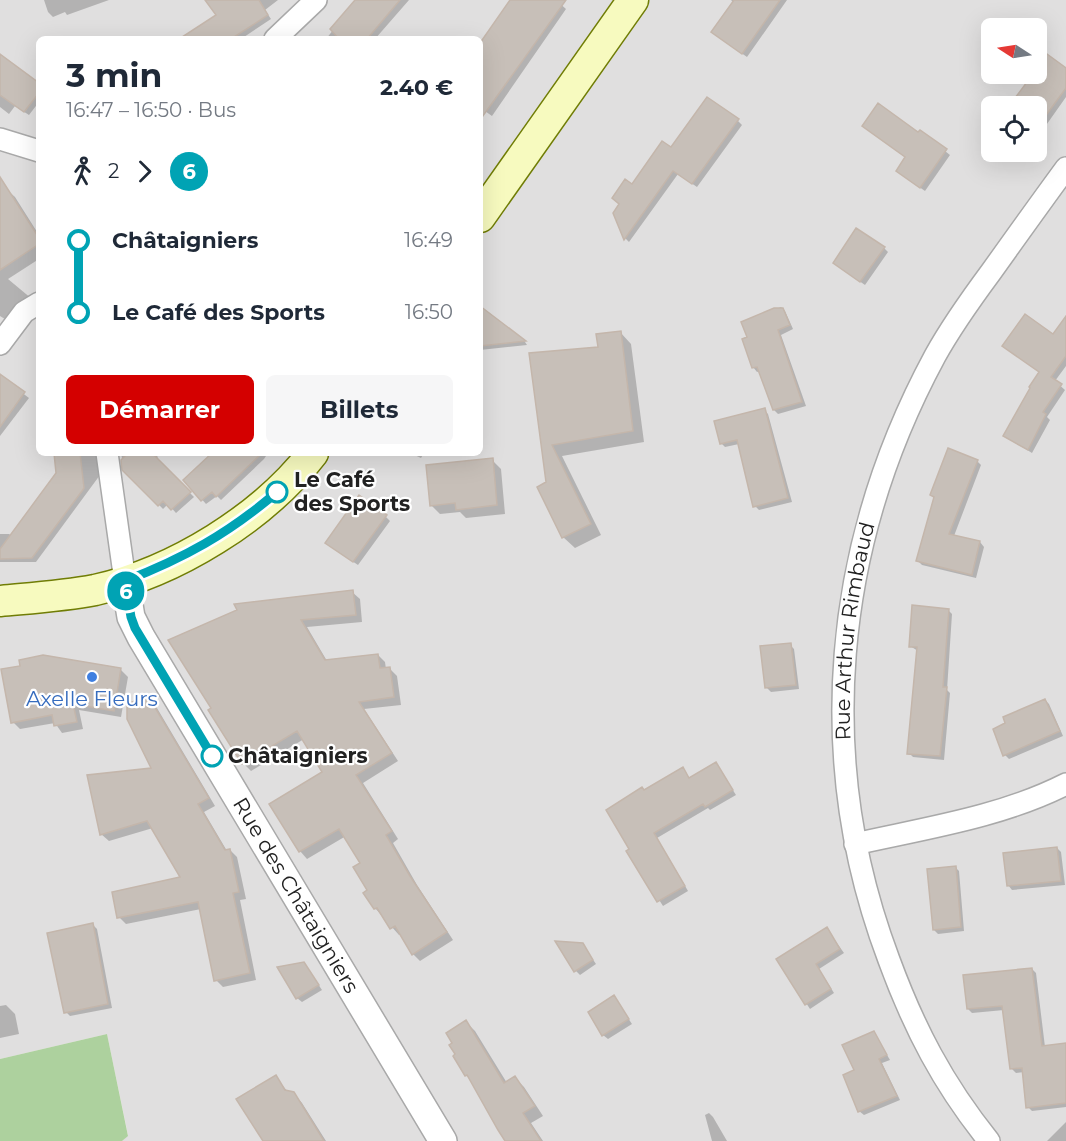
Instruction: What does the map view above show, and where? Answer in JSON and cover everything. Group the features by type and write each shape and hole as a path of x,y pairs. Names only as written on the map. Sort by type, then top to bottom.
{"main road":[{"path":"483,213 633,0"},
{"path":"0,602 70,594 125,581 185,555 228,531 277,492 310,456"}],"street":[{"path":"278,36 316,0"},
{"path":"0,139 36,150"},
{"name":"Rue Arthur Rimbaud","path":"989,1141 934,1063 896,981 871,912 855,844 847,796 843,756 844,666 848,616 857,569 880,485 898,436 935,355 1066,168"},
{"path":"0,344 24,312 36,305"},
{"path":"107,456 125,581"},
{"name":"Rue des Châtaigniers","path":"125,581 131,617 141,637 443,1141"},
{"path":"855,844 971,819 1025,802 1066,784"}],"shaded area":[{"path":"0,0 1066,0 1066,1141 122,1141 128,1135 107,1034 0,1059"}],"green space":[{"path":"107,1034 128,1136 122,1141 0,1141 0,1059"}],"building":[{"path":"205,0 259,0 268,15 236,36 184,36 216,15"},
{"path":"355,0 400,0 370,36 336,36 330,29"},
{"path":"510,0 566,0 483,116 483,39"},
{"path":"734,0 780,0 742,54 711,32"},
{"path":"0,54 36,81 36,97 24,112 0,95"},
{"path":"1047,54 1066,68 1066,88 1047,114 1047,96 1016,96 1026,84 1047,84"},
{"path":"707,97 739,119 692,184 673,171 624,240 613,213 619,204 612,198 625,179 632,184 662,141 671,147"},
{"path":"878,103 918,132 920,130 947,149 920,188 896,171 905,157 862,126"},
{"path":"0,177 36,233 36,246 0,270"},
{"path":"856,228 885,247 860,282 833,263"},
{"path":"483,308 526,341 483,346"},
{"path":"774,308 783,308 790,325 778,330 802,402 773,410 757,367 752,368 742,339 747,337 741,322"},
{"path":"1025,314 1053,334 1066,316 1066,356 1051,377 1062,384 1043,412 1046,414 1028,450 1003,436 1039,372 1002,346"},
{"path":"621,331 633,431 552,445 591,524 562,538 537,487 546,482 529,353 598,347 596,334"},
{"path":"0,374 25,392 0,427"},
{"path":"765,408 788,498 753,507 737,440 720,444 714,421"},
{"path":"948,448 978,460 949,534 980,541 972,575 916,561 934,497 930,495"},
{"path":"54,456 80,456 84,488 32,558 0,559 0,549 56,473"},
{"path":"125,456 155,456 191,492 171,510 163,501 158,506 122,470 121,460"},
{"path":"209,456 259,456 216,497 212,492 201,501 183,480"},
{"path":"493,458 497,505 456,510 455,503 430,506 426,465"},
{"path":"359,495 387,515 353,562 325,543"},
{"path":"353,590 356,615 301,620 325,660 378,654 380,668 390,667 394,697 359,702 392,753 356,775 392,831 386,835 447,932 412,955 395,926 390,929 377,908 374,909 363,893 367,890 353,867 360,863 339,829 299,852 269,804 322,772 297,731 242,764 208,710 211,708 168,640 237,610 234,604"},
{"path":"912,605 949,609 943,687 947,687 940,756 907,754 917,647 909,647"},
{"path":"791,643 796,685 765,688 760,646"},
{"path":"43,655 121,668 114,711 73,704 77,722 54,726 52,715 11,723 1,669 20,666 19,660"},
{"path":"147,694 209,798 198,804 225,850 230,849 239,892 233,893 250,973 214,981 198,902 117,918 112,892 180,877 147,821 100,835 87,775 151,768 127,719 127,705"},
{"path":"1045,699 1060,731 1003,756 993,729 1005,723 1003,717"},
{"path":"716,762 733,790 705,807 703,804 654,833 685,886 657,902 626,851 629,849 606,810 642,787 644,790 683,767 689,778"},
{"path":"1057,847 1061,881 1007,886 1003,853"},
{"path":"956,866 961,927 933,930 927,869"},
{"path":"93,923 108,1004 64,1013 47,933"},
{"path":"827,927 840,949 816,964 831,989 805,1005 776,959"},
{"path":"555,941 583,943 593,960 574,972"},
{"path":"304,962 319,985 296,999 277,967"},
{"path":"1032,968 1042,1046 1066,1043 1066,1103 1026,1108 1022,1068 1010,1069 1002,1006 967,1009 963,975"},
{"path":"614,995 629,1019 602,1036 588,1012"},
{"path":"466,1020 504,1083 515,1076 535,1106 523,1113 541,1141 505,1141 498,1130 467,1075 465,1076 453,1056 455,1054 449,1045 452,1043 446,1033"},
{"path":"874,1031 887,1055 879,1059 897,1096 858,1112 843,1075 854,1070 842,1045"},
{"path":"276,1075 285,1090 294,1092 324,1141 263,1141 236,1099"}],"bus line":[{"name":"6","path":"212,756 135,628 125,581 159,568 208,543 228,531 277,492"}],"place":[{"name":"Le Café des Sports","path":"277,492"},
{"name":"Axelle Fleurs","path":"92,677"},
{"name":"Châtaigniers","path":"212,756"}]}
